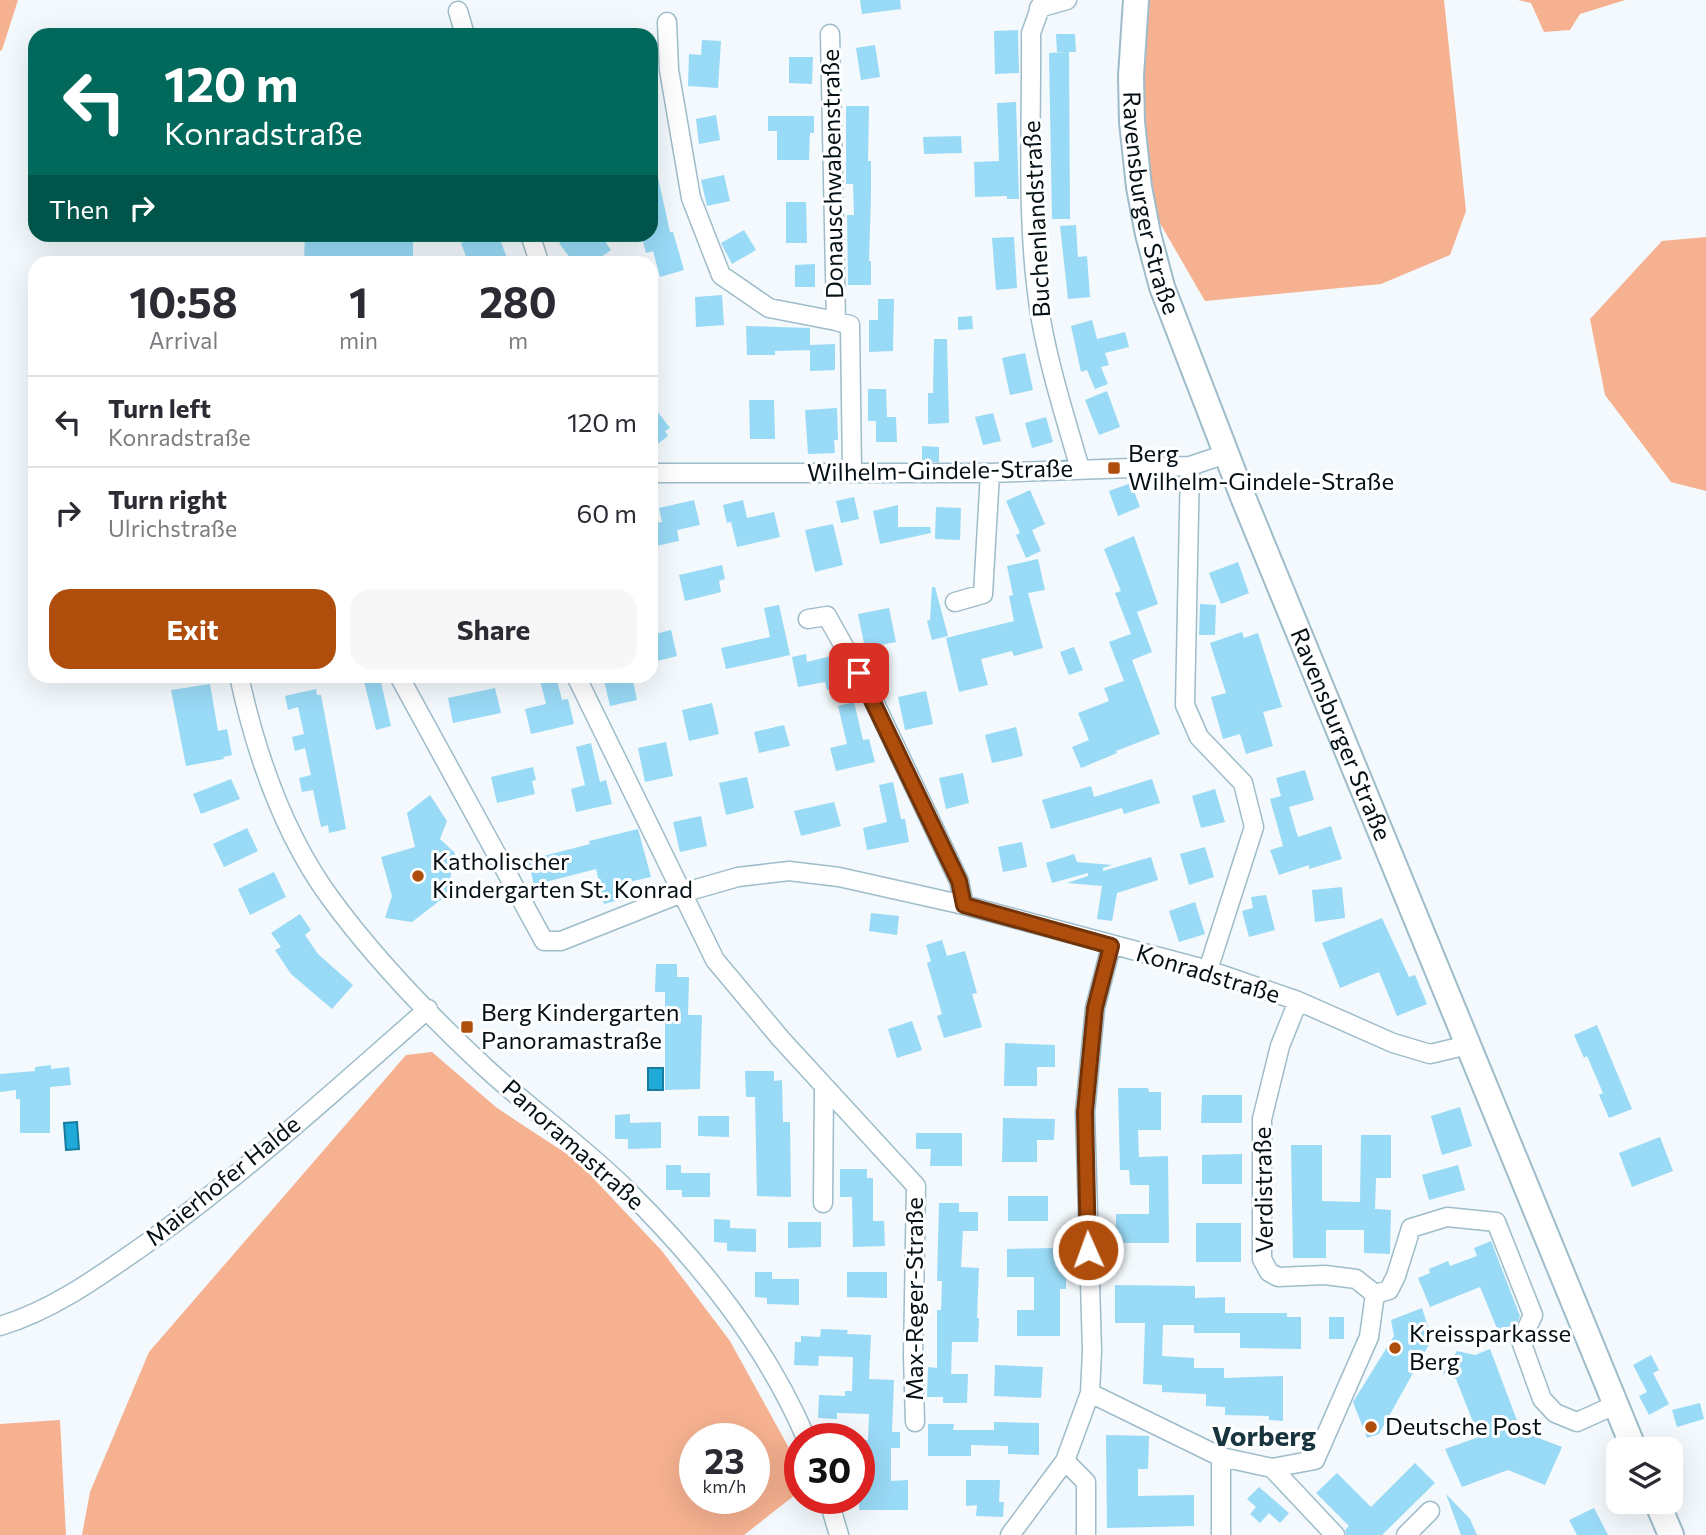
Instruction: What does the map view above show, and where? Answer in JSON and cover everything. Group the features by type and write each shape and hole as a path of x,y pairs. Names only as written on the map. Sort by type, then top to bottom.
{"main road":[{"name":"Ravensburger Straße","path":"1136,0 1132,122 1139,187 1148,234 1177,331 1629,1437"},
{"path":"1662,1514 1671,1535"}],"street":[{"name":"Buchenlandstraße","path":"1068,0 1041,4 1031,33 1034,250 1041,318 1054,378 1080,469"},
{"path":"458,11 463,28"},
{"path":"667,22 669,70 691,198 721,275 769,308 836,321"},
{"name":"Donauschwabenstraße","path":"830,34 836,321 850,325 852,472"},
{"name":"Wilhelm-Gindele-Straße","path":"658,473 990,472 1190,466 1226,454"},
{"path":"1190,466 1185,705 1199,737 1243,783 1254,827 1208,970"},
{"path":"955,602 983,594 990,472"},
{"path":"807,619 827,616 864,682 959,881 964,905"},
{"name":"Panoramastraße","path":"241,683 251,726 274,794 309,864 330,898 388,968 489,1070 627,1190 680,1246 743,1323 789,1399 799,1423"},
{"name":"Konradstraße","path":"403,683 544,941 561,941 682,893 738,877 789,871 839,877 964,905 1208,970 1298,1001 1393,1043 1430,1054 1468,1045"},
{"name":"Max-Reger-Straße","path":"579,683 715,960 781,1039 916,1186 913,1344 915,1422"},
{"path":"1010,1535 1065,1461 1090,1393 1091,1326 1085,1112 1095,1008 1111,946"},
{"name":"Verdistraße","path":"1298,1001 1280,1046 1262,1119 1262,1259 1269,1272 1278,1276 1325,1275 1356,1279 1375,1294"},
{"name":"Maierhofer Halde","path":"0,1326 66,1297 195,1209 428,1009"},
{"path":"824,1086 824,1203"},
{"path":"1090,1393 1221,1457 1272,1468 1315,1460 1369,1337 1375,1294 1389,1290 1411,1228 1447,1217 1496,1222 1533,1315 1521,1341 1542,1399 1555,1413 1577,1422 1615,1405"},
{"path":"1221,1457 1221,1535"},
{"path":"1065,1461 1086,1482 1086,1535"},
{"path":"1272,1468 1335,1535"},
{"path":"1406,1535 1430,1511"},
{"path":"833,1514 839,1535"}],"shaded area":[{"path":"0,0 18,0 0,51"},
{"path":"1136,0 1444,0 1466,211 1450,255 1381,284 1205,301 1139,187"},
{"path":"1518,0 1625,0 1580,14 1570,30 1544,32 1531,3"},
{"path":"1706,237 1706,491 1671,482 1605,395 1590,319 1662,241"},
{"path":"432,1052 497,1108 576,1160 662,1251 730,1341 784,1439 784,1504 744,1535 82,1535 90,1492 149,1352 406,1055"},
{"path":"60,1420 66,1535 0,1535 0,1424"}],"water":[{"path":"648,1068 663,1068 663,1090 648,1090"},
{"path":"77,1122 79,1149 66,1150 64,1123"}],"building":[{"path":"860,0 900,0 901,9 862,14"},
{"path":"1018,30 1019,73 995,74 994,31"},
{"path":"1056,34 1075,34 1076,52 1069,52 1070,219 1052,219 1049,53 1066,52 1057,52"},
{"path":"702,40 721,41 718,88 688,86 689,54 701,55"},
{"path":"875,45 880,77 861,80 856,48"},
{"path":"789,57 813,57 812,84 789,83"},
{"path":"1016,102 1019,199 1007,199 1007,196 975,197 974,162 999,161 997,103"},
{"path":"846,106 869,106 871,285 848,285 847,215 854,215 853,184 846,184"},
{"path":"716,115 720,140 699,144 696,119"},
{"path":"768,116 814,116 809,160 777,160 777,131 768,131"},
{"path":"961,136 962,153 924,154 923,137"},
{"path":"724,175 730,201 707,206 701,180"},
{"path":"658,178 670,232 673,232 684,270 660,277 658,256 654,256 653,251 646,253 643,242 658,242"},
{"path":"786,202 806,202 807,243 786,243"},
{"path":"1076,225 1078,257 1087,256 1090,297 1068,299 1060,226"},
{"path":"744,230 756,250 732,264 721,243"},
{"path":"1014,237 1017,288 996,290 992,238"},
{"path":"305,242 413,242 413,256 304,256"},
{"path":"501,242 506,256 466,256 461,243"},
{"path":"606,242 611,250 602,256 569,256 559,243"},
{"path":"815,264 815,287 795,287 795,265"},
{"path":"722,295 724,325 696,327 695,297"},
{"path":"878,299 894,299 893,351 869,352 869,320 878,320"},
{"path":"972,316 973,329 958,330 958,317"},
{"path":"1092,320 1097,339 1125,332 1129,347 1105,353 1109,365 1101,367 1108,384 1095,389 1087,370 1081,372 1071,326"},
{"path":"746,326 810,328 810,350 775,351 775,355 747,355"},
{"path":"934,339 947,339 949,423 928,424 928,393 933,393"},
{"path":"835,344 835,370 810,371 810,345"},
{"path":"1025,353 1033,390 1010,395 1002,358"},
{"path":"868,389 886,389 887,417 896,417 897,442 876,442 876,421 868,421"},
{"path":"1107,391 1120,427 1099,435 1085,400"},
{"path":"749,400 774,400 775,439 750,439"},
{"path":"837,408 838,440 834,440 835,453 808,454 805,410"},
{"path":"658,412 670,428 665,431 668,436 658,444"},
{"path":"993,413 1001,441 983,445 975,417"},
{"path":"1046,417 1053,442 1032,448 1025,423"},
{"path":"922,446 939,447 939,462 922,462"},
{"path":"1131,483 1140,507 1118,516 1109,491"},
{"path":"1030,490 1045,524 1032,530 1041,551 1026,558 1016,535 1020,533 1006,501"},
{"path":"854,497 859,519 841,523 836,501"},
{"path":"694,500 700,525 677,530 679,541 658,546 658,523 662,522 659,508"},
{"path":"743,500 747,518 774,512 780,537 737,547 731,522 727,523 723,505"},
{"path":"898,505 898,527 930,527 931,533 880,544 873,511"},
{"path":"936,507 961,508 960,540 935,539"},
{"path":"833,524 843,565 815,572 805,530"},
{"path":"1134,536 1158,604 1137,612 1152,652 1132,660 1160,734 1081,768 1072,747 1089,740 1078,713 1109,701 1104,688 1124,681 1109,642 1131,634 1115,593 1121,591 1104,549"},
{"path":"1038,559 1045,590 1028,593 1043,648 1014,656 1012,651 981,659 988,685 959,692 946,638 1014,621 1009,596 1013,595 1007,566"},
{"path":"1238,562 1249,593 1221,604 1209,573"},
{"path":"722,565 725,579 719,581 721,592 685,601 679,575"},
{"path":"932,587 935,587 948,636 932,640 927,621 930,620"},
{"path":"1200,604 1216,605 1215,635 1199,635"},
{"path":"779,605 790,655 726,669 721,648 770,637 764,608"},
{"path":"889,608 896,642 865,648 858,614"},
{"path":"671,630 677,656 658,661 658,633"},
{"path":"1242,632 1244,638 1258,633 1282,707 1263,712 1273,746 1246,754 1240,734 1223,739 1211,697 1226,693 1210,643"},
{"path":"1074,647 1083,670 1069,675 1060,652"},
{"path":"806,654 807,662 831,656 835,674 841,673 843,687 827,690 825,682 798,687 792,657"},
{"path":"364,683 381,683 391,726 376,730"},
{"path":"541,683 558,683 562,700 568,699 574,724 531,734 525,709 546,704"},
{"path":"605,683 633,683 637,700 610,706"},
{"path":"210,684 218,731 227,729 232,755 186,766 171,690"},
{"path":"495,688 501,713 453,723 448,698"},
{"path":"316,689 317,695 321,695 346,829 329,833 328,825 321,827 313,790 302,792 299,778 311,775 305,748 295,751 292,737 304,734 298,707 288,710 285,696"},
{"path":"926,691 933,724 905,730 898,697"},
{"path":"854,702 863,740 869,739 875,762 836,771 830,748 847,744 838,706"},
{"path":"712,703 719,734 689,741 682,710"},
{"path":"784,725 790,746 759,753 754,732"},
{"path":"1016,727 1023,756 992,763 985,735"},
{"path":"666,742 673,776 645,782 638,748"},
{"path":"591,743 600,782 606,780 612,804 576,812 571,789 585,785 576,747"},
{"path":"533,767 535,794 497,803 491,777"},
{"path":"1305,770 1314,800 1289,807 1298,837 1331,826 1342,859 1309,869 1309,865 1279,875 1270,850 1283,846 1270,799 1281,796 1276,778"},
{"path":"963,773 969,803 946,809 939,778"},
{"path":"747,777 754,808 726,815 719,783"},
{"path":"231,779 240,799 201,814 193,794"},
{"path":"1152,779 1160,803 1124,814 1122,808 1051,829 1042,800 1091,786 1094,797"},
{"path":"893,782 909,842 867,850 863,828 887,822 879,785"},
{"path":"1215,789 1225,822 1201,828 1192,796"},
{"name":"Katholischer Kindergarten St. Konrad","path":"430,795 447,821 440,839 455,853 447,895 412,922 385,918 392,896 381,857 415,847 407,813"},
{"path":"834,802 841,826 801,836 794,811"},
{"path":"701,816 707,846 680,852 673,822"},
{"path":"247,828 258,851 224,867 213,844"},
{"path":"638,829 651,877 615,885 619,900 604,904 596,869 534,885 528,860"},
{"path":"1022,842 1027,867 1003,872 998,847"},
{"path":"1205,847 1214,877 1189,885 1180,854"},
{"path":"1074,854 1077,862 1112,865 1103,868 1103,871 1151,857 1158,880 1117,893 1112,921 1097,919 1102,886 1067,883 1088,876 1088,873 1052,883 1046,863"},
{"path":"274,872 286,897 250,915 238,889"},
{"path":"1342,887 1345,918 1315,922 1312,890"},
{"path":"1266,895 1275,930 1249,937 1242,911 1253,908 1251,897"},
{"path":"1195,902 1205,934 1179,942 1169,911"},
{"path":"871,913 899,916 897,935 869,931"},
{"path":"300,914 311,930 305,935 318,954 353,985 332,1009 291,974 275,950 281,947 271,933"},
{"path":"1382,918 1409,977 1415,975 1427,1004 1397,1016 1379,972 1340,988 1322,943"},
{"path":"942,940 947,956 965,951 977,993 972,994 982,1027 944,1038 937,1016 942,1014 927,963 931,961 926,945"},
{"path":"656,964 677,964 677,977 689,977 688,1015 702,1015 700,1089 665,1090 665,992 655,992"},
{"path":"912,1021 922,1050 897,1058 888,1029"},
{"path":"1597,1025 1632,1109 1609,1118 1599,1095 1603,1093 1587,1056 1584,1058 1574,1035"},
{"path":"1005,1043 1055,1045 1055,1067 1037,1067 1037,1086 1004,1086"},
{"path":"51,1065 51,1069 69,1067 71,1085 50,1087 50,1133 20,1133 20,1099 16,1099 16,1090 0,1092 0,1074 35,1071 35,1067"},
{"path":"745,1071 774,1071 774,1081 782,1080 783,1122 790,1122 791,1197 757,1196 755,1097 746,1097"},
{"path":"1118,1088 1148,1088 1149,1092 1161,1092 1161,1130 1138,1130 1139,1157 1168,1156 1169,1243 1116,1243 1116,1214 1149,1214 1149,1185 1130,1185 1129,1170 1120,1170"},
{"path":"1202,1095 1242,1095 1242,1123 1201,1123"},
{"path":"1460,1107 1472,1146 1442,1155 1431,1116"},
{"path":"630,1114 630,1123 661,1122 661,1148 628,1149 628,1139 615,1139 615,1115"},
{"path":"698,1116 729,1116 729,1137 698,1136"},
{"path":"1003,1118 1055,1119 1054,1140 1037,1140 1037,1162 1002,1162"},
{"path":"916,1133 962,1133 962,1166 930,1166 931,1149 916,1149"},
{"path":"1361,1135 1391,1135 1391,1178 1376,1178 1375,1209 1391,1210 1390,1254 1364,1253 1364,1230 1326,1230 1326,1258 1293,1258 1291,1145 1322,1145 1322,1201 1360,1202"},
{"path":"1660,1137 1673,1171 1632,1187 1619,1153"},
{"path":"1242,1154 1242,1184 1202,1184 1202,1155"},
{"path":"666,1165 681,1165 681,1173 710,1173 710,1197 682,1197 682,1190 666,1190"},
{"path":"1458,1165 1465,1190 1429,1200 1422,1175"},
{"path":"840,1169 867,1169 867,1178 873,1178 873,1221 884,1221 885,1246 853,1247 852,1197 840,1197"},
{"path":"1008,1196 1048,1196 1048,1221 1008,1221"},
{"path":"939,1203 959,1203 959,1212 978,1212 978,1231 963,1231 961,1267 979,1268 978,1342 952,1342 951,1374 968,1374 967,1403 943,1403 943,1397 927,1397 928,1367 937,1368 937,1310 941,1310 942,1281 937,1281"},
{"path":"714,1219 730,1220 730,1228 756,1229 756,1252 727,1251 727,1243 714,1242"},
{"path":"788,1222 821,1222 821,1247 788,1248"},
{"path":"1196,1223 1241,1223 1241,1262 1196,1262"},
{"path":"1491,1241 1520,1316 1517,1324 1498,1331 1480,1287 1430,1307 1418,1278 1430,1273 1429,1269 1448,1261 1450,1266 1477,1256 1474,1248"},
{"path":"1054,1248 1054,1255 1066,1255 1066,1289 1060,1289 1060,1336 1017,1336 1017,1310 1034,1310 1034,1277 1007,1277 1007,1249"},
{"path":"755,1272 772,1272 772,1279 799,1279 799,1305 767,1304 767,1298 755,1297"},
{"path":"847,1272 887,1272 887,1298 847,1297"},
{"path":"1115,1285 1195,1286 1195,1298 1225,1297 1225,1313 1287,1313 1287,1317 1301,1317 1301,1349 1240,1348 1240,1333 1194,1333 1194,1325 1163,1325 1162,1356 1194,1358 1194,1368 1224,1368 1224,1378 1283,1376 1283,1421 1269,1420 1269,1416 1225,1415 1225,1407 1206,1406 1206,1394 1162,1392 1162,1385 1143,1384 1145,1323 1115,1323"},
{"path":"1422,1308 1432,1339 1379,1434 1367,1438 1353,1402 1394,1336 1391,1320"},
{"path":"1329,1317 1344,1317 1344,1339 1329,1339"},
{"path":"821,1329 848,1330 847,1334 871,1335 869,1379 894,1380 892,1432 900,1432 900,1448 891,1448 891,1481 908,1480 908,1510 875,1510 875,1423 869,1423 869,1414 837,1413 837,1419 818,1418 819,1395 845,1396 845,1391 852,1391 853,1357 819,1356 818,1366 794,1365 795,1342 801,1342 801,1336 820,1337"},
{"path":"1490,1349 1521,1431 1562,1447 1545,1485 1508,1470 1462,1487 1445,1449 1479,1437 1456,1379 1443,1373 1457,1351 1475,1355"},
{"path":"1651,1355 1659,1370 1653,1373 1669,1404 1649,1415 1639,1396 1647,1392 1633,1365"},
{"path":"995,1365 1043,1367 1041,1398 994,1396"},
{"path":"1700,1403 1704,1419 1677,1427 1672,1410"},
{"path":"994,1422 1039,1423 1039,1455 1008,1454 1008,1446 971,1445 971,1456 928,1456 928,1424 954,1424 953,1430 994,1430"},
{"path":"1106,1435 1149,1436 1148,1469 1138,1469 1138,1496 1194,1495 1194,1526 1107,1528"},
{"path":"1415,1463 1435,1483 1382,1535 1346,1535 1345,1530 1349,1526 1316,1493 1337,1473 1371,1507"},
{"path":"966,1480 1000,1480 999,1502 1004,1502 1003,1517 976,1516 977,1505 966,1506"},
{"path":"1259,1487 1289,1513 1280,1523 1269,1513 1260,1523 1250,1514 1256,1507 1247,1499"},
{"path":"1446,1494 1470,1519 1477,1535 1461,1535"},
{"path":"1594,1508 1608,1535 1577,1535 1569,1520"}],"place":[{"name":"Berg Wilhelm-Gindele-Straße","path":"1114,468"},
{"name":"Katholischer Kindergarten St. Konrad","path":"418,876"},
{"name":"Berg Kindergarten Panoramastraße","path":"467,1027"},
{"name":"Kreissparkasse Berg","path":"1395,1348"},
{"name":"Deutsche Post","path":"1371,1427"}],"district":[{"name":"Vorberg","path":"1264,1436"}],"route":[{"path":"859,673 959,881 964,905 1111,946 1095,1008 1085,1112 1088,1250"}]}
